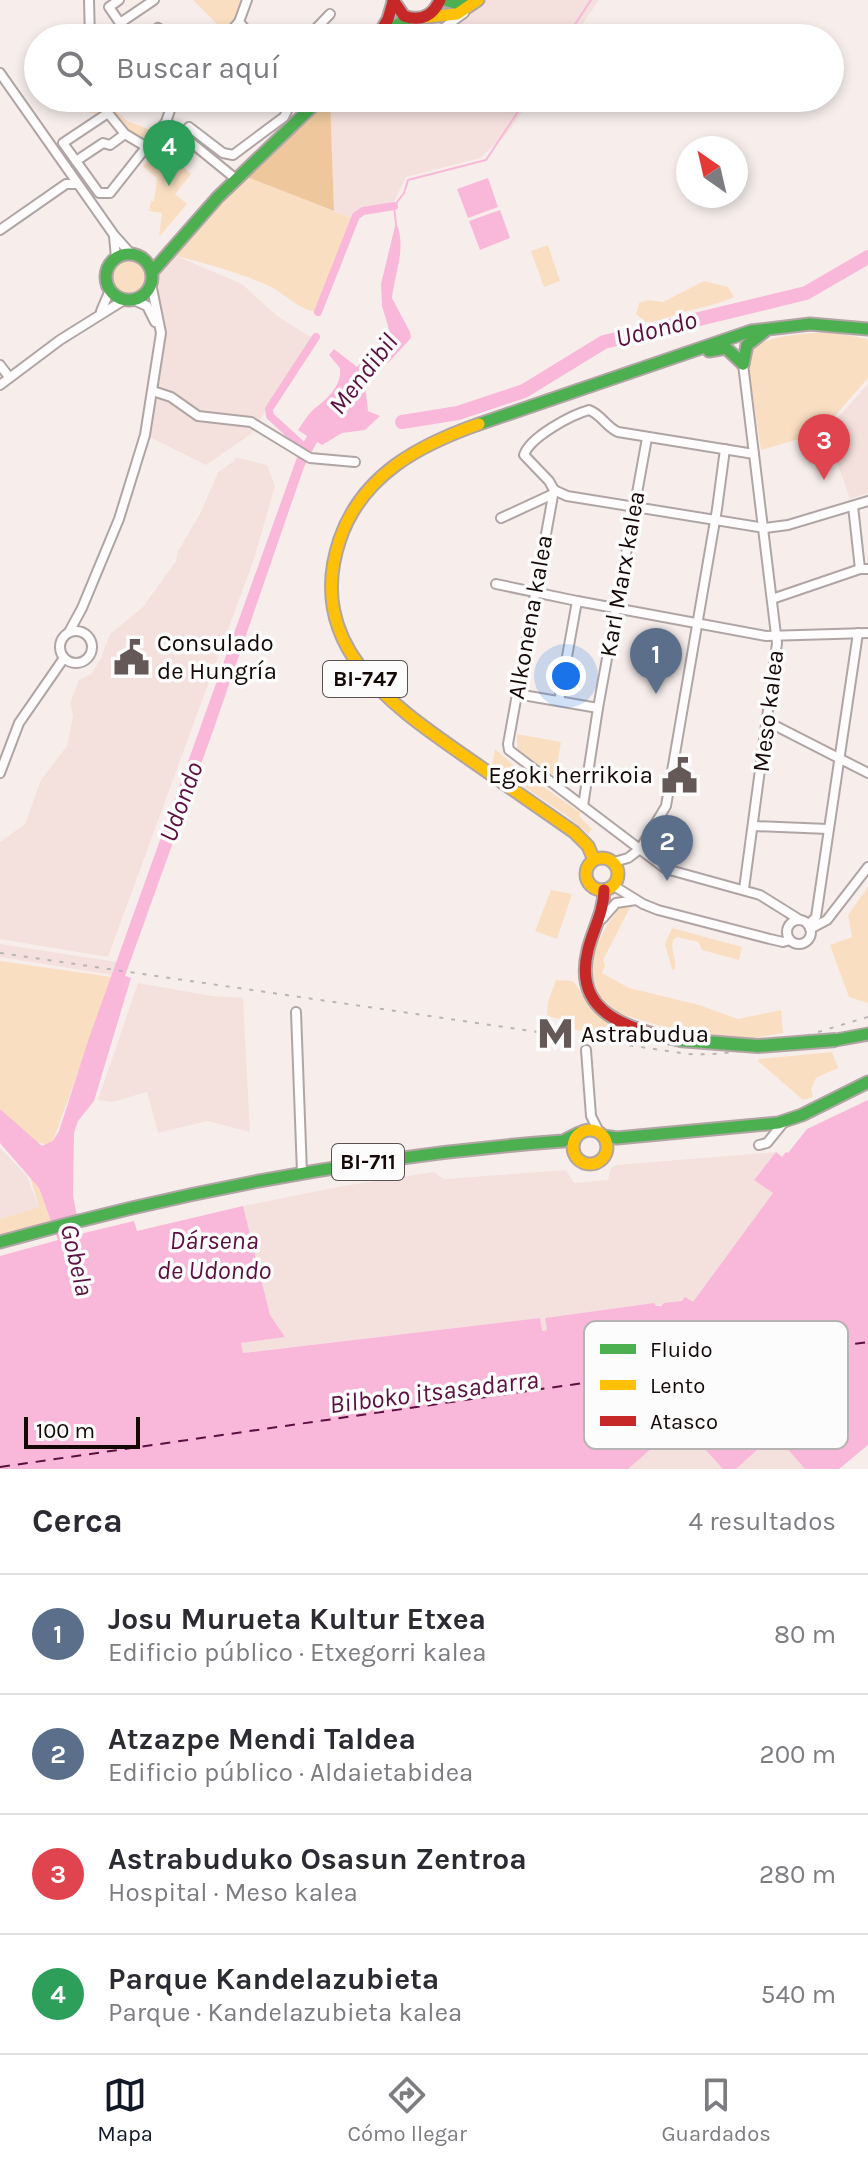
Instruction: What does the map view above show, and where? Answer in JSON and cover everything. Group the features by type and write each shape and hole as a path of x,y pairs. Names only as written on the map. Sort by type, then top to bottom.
{"main road":[{"path":"427,17 442,0 458,4 474,3"},
{"path":"393,1 399,12 409,18"},
{"path":"385,24 393,1"},
{"path":"398,24 409,18 446,17 474,3"},
{"path":"150,272 131,254 116,258 107,269 106,276 110,290 129,300 145,294 150,272 301,112"},
{"name":"BI-747","path":"609,888 592,887 586,878 587,868 594,860 588,846 574,832 396,708 366,681 346,648 338,627 333,591 333,564 345,524 355,505 385,471 412,451 438,438 659,361 774,326 822,323 868,329"},
{"path":"743,359 747,345 774,326"},
{"path":"726,339 738,346 743,359"},
{"path":"659,361 726,348 743,359"},
{"path":"594,860 604,857 614,862 619,871 609,888 586,959 586,984 594,1002 605,1015 628,1028 716,1046 776,1047 868,1034"},
{"name":"BI-711","path":"0,1242 82,1219 184,1196 425,1154 568,1140 582,1132 612,1138 785,1121 868,1080"},
{"name":"BI-711","path":"756,1124 802,1111 868,1080"},
{"path":"574,1153 573,1142 582,1132"},
{"path":"601,1134 607,1145 605,1155"},
{"name":"BI-711","path":"539,1142 556,1145 591,1164 618,1144 636,1136"}],"street":[{"path":"89,0 90,24"},
{"path":"119,0 109,7 120,23 154,0"},
{"path":"239,22 247,0"},
{"path":"452,24 474,3"},
{"path":"320,24 330,14"},
{"path":"0,73 24,108"},
{"path":"27,112 114,235 131,254"},
{"path":"145,146 125,134 108,113 64,141 99,193 110,193 166,122 169,112"},
{"path":"183,135 189,127 223,153 233,155 286,112"},
{"path":"166,122 236,179"},
{"path":"76,161 103,143 110,145 125,134"},
{"path":"0,230 66,184 77,184"},
{"path":"114,235 116,258"},
{"path":"82,608 81,622 92,648 88,658 73,663 64,658 60,644 82,608 119,519 145,435 161,333 150,272"},
{"path":"101,312 110,290"},
{"path":"0,385 101,312 129,300 147,306 152,314 157,350"},
{"name":"Meso kalea","path":"743,359 777,637 744,889"},
{"path":"0,365 9,377"},
{"path":"153,391 171,397 198,416 251,422 310,458 355,462"},
{"path":"552,493 549,481 524,455 533,440 589,410 597,412 613,430 754,454"},
{"name":"Karl Marx kalea","path":"583,806 647,438"},
{"path":"614,862 628,858 640,849 669,797 725,449"},
{"path":"501,518 552,493 765,528 788,525 868,501"},
{"name":"Alkonena kalea","path":"552,493 508,744 509,750 583,806"},
{"path":"772,599 864,569 853,506"},
{"path":"856,534 868,534"},
{"path":"496,584 777,637 868,633"},
{"path":"559,701 577,601"},
{"path":"69,632 78,631 86,635"},
{"path":"609,888 658,910 783,942 790,940 799,944 805,941 806,925 816,917 858,633"},
{"path":"0,773 19,723 64,658"},
{"path":"517,694 598,708"},
{"path":"768,722 868,773"},
{"path":"583,806 676,873 744,889 768,899 806,925"},
{"path":"753,826 828,829"},
{"path":"790,940 788,928 793,922 806,925 827,920 868,867"},
{"path":"600,923 616,903 636,900"},
{"path":"296,1012 302,1173"},
{"path":"586,1050 591,1116 601,1134"},
{"path":"582,1132 591,1116"},
{"path":"759,1145 767,1143 785,1121"}],"shaded area":[{"path":"193,0 244,0 233,24 217,24"},
{"path":"485,0 599,0 583,24 457,24"},
{"path":"110,112 117,112 127,121 153,131 144,142 128,132"},
{"path":"315,112 330,112 334,211 247,177"},
{"path":"330,112 522,112 507,134 480,158 406,177 394,202 357,210 351,218 334,211"},
{"path":"162,148 191,174 175,194 187,204 159,237 162,213 149,211 151,201 154,201 157,178 143,166"},
{"path":"247,177 351,218 318,312 304,308 257,281 174,255"},
{"path":"548,245 560,281 544,287 531,251"},
{"path":"174,255 242,284 277,316 311,337 251,434 206,465 145,435 160,322 155,305 157,276 162,265"},
{"path":"128,258 140,264 146,276 140,288 128,294 116,288 110,276 116,264"},
{"path":"704,281 728,287 734,297 656,321 646,322 636,314 639,303 648,300 663,302"},
{"path":"831,332 868,339 868,378 820,433 761,450 747,356 753,348 773,339"},
{"path":"868,384 868,493 850,499 826,431"},
{"path":"235,457 267,465 275,486 254,559 108,957 0,939 0,842 25,824 41,780 67,746 73,716 70,703 79,680 92,673 110,634 143,607 176,561 178,551 201,512 218,472"},
{"path":"517,734 561,742 555,776 517,749"},
{"path":"495,749 581,813 579,816 592,829 588,834 492,765"},
{"path":"868,887 868,1003 849,997 830,945 852,937 848,915"},
{"path":"551,890 572,894 557,939 535,931"},
{"path":"632,904 603,960 605,966 602,973 629,988 699,1005 738,1019 781,1010 783,1033 743,1040 686,1034 618,1013 599,996 592,974 593,952 607,925 620,907"},
{"path":"672,928 742,947 739,960 702,950 698,942 677,937 672,944 675,970 672,969 665,944"},
{"path":"0,944 117,962 113,975 0,957"},
{"path":"0,961 112,977 53,1141 47,1145 34,1141 0,1109"},
{"path":"556,980 573,981 600,1015 619,1028 661,1042 561,1028 560,1019 547,1016 548,1002"},
{"path":"138,983 212,996 243,998 250,1132 207,1121 158,1133 147,1092 112,1102 98,1100"},
{"path":"832,1052 838,1068 816,1078 811,1089 813,1097 803,1100 758,1061 759,1059"},
{"path":"0,1148 27,1176 39,1208 0,1219"},
{"path":"776,1152 754,1179 773,1193 693,1303 682,1301 656,1306 654,1303 546,1318 547,1330 541,1331 539,1318 242,1353 241,1343 284,1337 270,1316 243,1206 434,1172 444,1179 566,1170 574,1183 608,1180 611,1168 616,1165"},
{"path":"30,1177 39,1188 52,1223 0,1237 0,1219 39,1207"},
{"path":"649,1449 705,1449 723,1469 627,1469"},
{"path":"758,1449 788,1449 805,1469 736,1469"}],"water":[{"path":"488,178 498,207 468,218 457,189"},
{"path":"500,210 510,238 480,250 469,221"},
{"path":"396,222 400,250 392,298 411,338 389,362 364,376 368,411 380,416 365,430 342,433 322,445 317,442 304,467 125,976 131,978 94,1101 78,1121 74,1133 73,1195 80,1234 134,1221 137,1231 243,1206 270,1315 285,1337 241,1343 243,1353 540,1318 542,1331 547,1330 545,1318 654,1303 661,1306 682,1301 685,1297 693,1302 773,1193 754,1180 776,1152 782,1157 807,1129 868,1100 868,1445 839,1469 805,1469 788,1449 848,1449 848,1321 584,1321 584,1449 651,1449 628,1469 0,1469 0,1256 58,1240 39,1188 0,1143 0,1109 42,1146 53,1141 59,1131 88,1041 307,436 298,430 310,413 333,392 339,381 340,368 329,355 334,349 357,367 390,333 382,306 381,284"},
{"path":"705,1449 758,1449 736,1469 723,1469"}],"waterway":[{"name":"Mendibil","path":"575,24 591,0"},
{"name":"Mendibil","path":"396,224 394,206 404,193 408,180 486,160 518,112"},
{"path":"318,312 356,216 363,211 394,206"},
{"name":"Udondo","path":"402,422 458,413 524,391 604,342 806,293 868,257"},
{"path":"305,448 270,416 269,409 316,337"}],"ferry route":[{"path":"848,1345 868,1342"},
{"path":"0,1467 584,1383"}],"railway":[{"path":"0,953 688,1054 757,1048 868,1017"}],"traffic: fast":[{"path":"445,0 458,4 472,1"},
{"path":"398,24 409,18"},
{"path":"152,272 218,197 306,112"},
{"path":"129,254 145,261 152,277 145,293 129,300 113,293 106,277 113,261 129,254"},
{"path":"479,424 751,331 810,324 868,329"},
{"path":"743,364 747,345 764,332"},
{"path":"709,351 726,348 743,364"},
{"path":"836,1040 868,1034"},
{"path":"679,1040 758,1046 836,1040"},
{"path":"603,1136 617,1138 778,1123 802,1115 868,1082"},
{"path":"0,1242 139,1206 279,1177 420,1155 563,1141 579,1133"}],"traffic: slow":[{"path":"427,17 457,14 478,0"},
{"path":"479,424 414,453 395,465 363,497 340,539 332,577 334,611 345,642 362,670 385,695 440,739 574,832 588,846 594,860"},
{"path":"602,858 614,862 618,874 614,886 602,890 590,886 586,874 590,862 602,858"},
{"path":"590,1130 602,1135 607,1147 602,1159 590,1164 578,1159 573,1147 578,1135 590,1130"}],"traffic: jam":[{"path":"393,0 404,16 416,18 430,14 440,0"},
{"path":"385,24 393,2"},
{"path":"604,890 588,950 585,972 588,990 597,1004 624,1024 679,1040"}],"place":[{"name":"Parque Kandelazubieta","path":"169,186"},
{"name":"Astrabuduko Osasun Zentroa","path":"824,480"},
{"name":"Consulado de Hungría","path":"131,657"},
{"name":"Josu Murueta Kultur Etxea","path":"656,694"},
{"name":"Egoki herrikoia","path":"679,775"},
{"name":"Atzazpe Mendi Taldea","path":"667,881"},
{"name":"Astrabudua","path":"555,1034"}],"water label":[{"name":"Dársena de Udondo","path":"214,1255"},
{"name":"Gobela","path":"77,1260"},
{"name":"Bilboko itsasadarra","path":"434,1392"}]}
